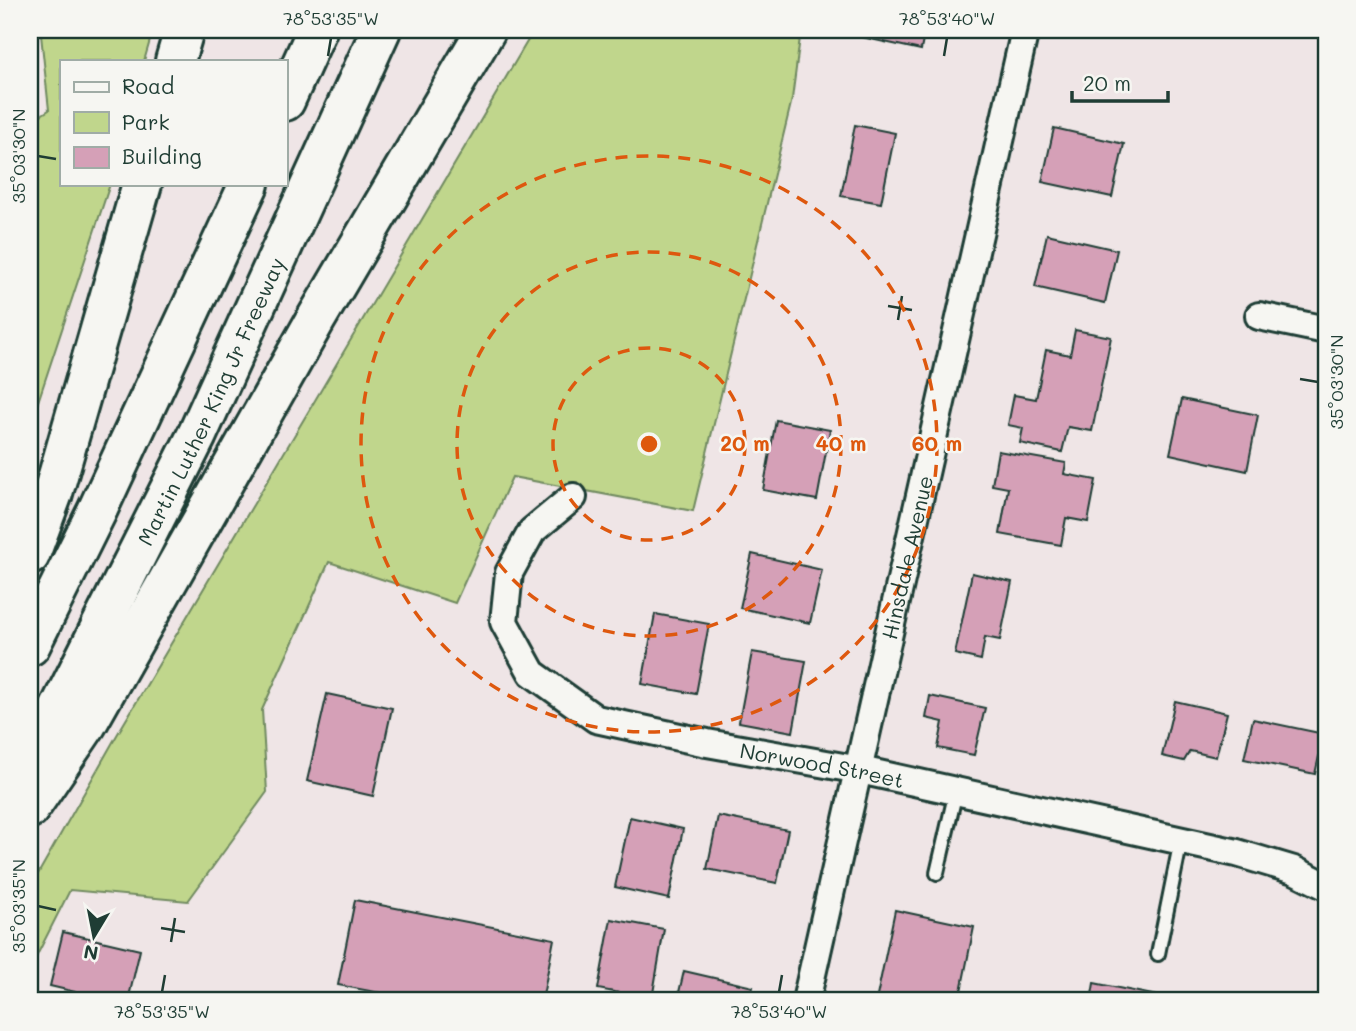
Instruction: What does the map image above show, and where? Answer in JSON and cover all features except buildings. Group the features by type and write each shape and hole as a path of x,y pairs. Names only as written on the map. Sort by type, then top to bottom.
{"highway":[{"path":"175,60 184,30"},
{"path":"287,97 317,30"},
{"name":"Martin Luther King Jr Freeway","path":"30,767 197,435 381,30"},
{"path":"30,808 94,713 187,543 486,30"},
{"path":"30,555 57,481 141,186"},
{"path":"30,646 97,511 248,186"}],"street":[{"name":"Hinsdale Avenue","path":"806,1001 1025,30"},
{"path":"1259,316 1326,330"},
{"name":"Norwood Street","path":"573,497 532,531 509,573 504,622 531,673 596,719 707,743 860,770 1181,841 1294,870 1326,886"}],"lane":[{"path":"937,873 956,791"},
{"path":"1158,954 1181,841"}],"green space":[{"path":"30,30 153,30 144,60 60,60 60,186 109,186 30,426 30,276 38,241 30,231 30,122 49,110 41,35"},
{"path":"534,30 801,30 792,99 693,511 512,477 455,603 329,562 262,710 267,792 188,901 70,890 30,969 30,888 117,735"}]}
